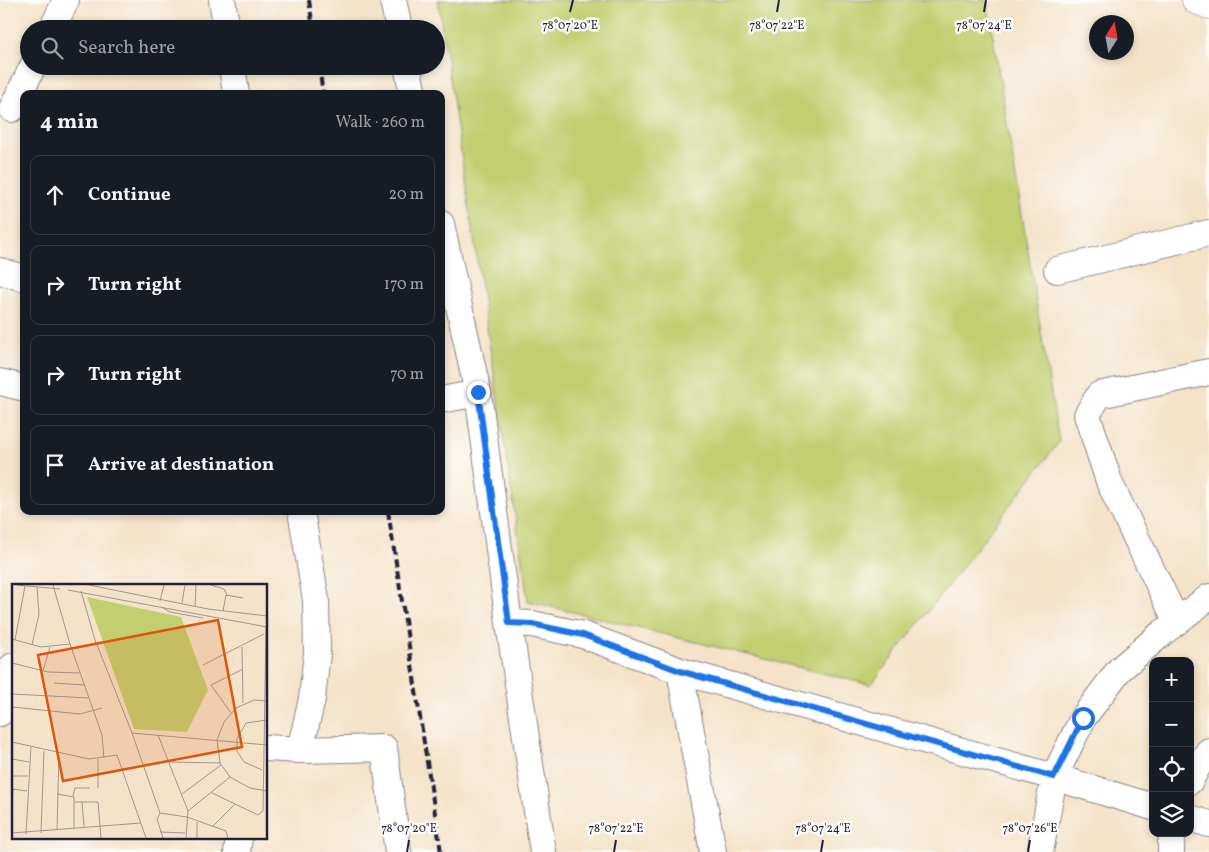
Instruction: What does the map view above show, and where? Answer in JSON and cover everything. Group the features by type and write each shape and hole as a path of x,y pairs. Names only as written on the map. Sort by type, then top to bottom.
{"street":[{"path":"56,20 66,0"},
{"path":"222,0 225,20"},
{"path":"393,0 397,20"},
{"path":"1196,0 1209,5"},
{"path":"21,90 29,75"},
{"path":"233,75 235,90"},
{"path":"409,75 412,90"},
{"path":"12,109 20,93"},
{"path":"1057,270 1209,233"},
{"path":"445,242 478,392 542,852"},
{"path":"0,271 20,277"},
{"path":"1177,622 1110,484 1087,415 1099,395 1209,372"},
{"path":"0,382 20,387"},
{"path":"445,399 478,392"},
{"path":"300,750 312,699 317,653 316,600 301,515"},
{"path":"1040,852 1054,777 1083,718 1119,670 1209,597"},
{"path":"509,623 532,624 583,635 680,671 1149,806"},
{"path":"0,661 12,666"},
{"path":"0,713 12,670"},
{"path":"680,671 713,852"},
{"path":"268,748 300,750 384,748 398,852"},
{"path":"1194,774 1209,751"},
{"path":"1194,819 1209,824"},
{"path":"1171,852 1172,837"}],"green space":[{"path":"438,0 987,0 1059,442 871,685 528,601 445,47 445,20 441,20"}],"railway":[{"path":"309,0 312,20"},
{"path":"320,75 322,90"},
{"path":"389,515 441,852"}],"route":[{"path":"478,392 509,623 532,624 583,635 680,671 1054,777 1083,718"}]}
